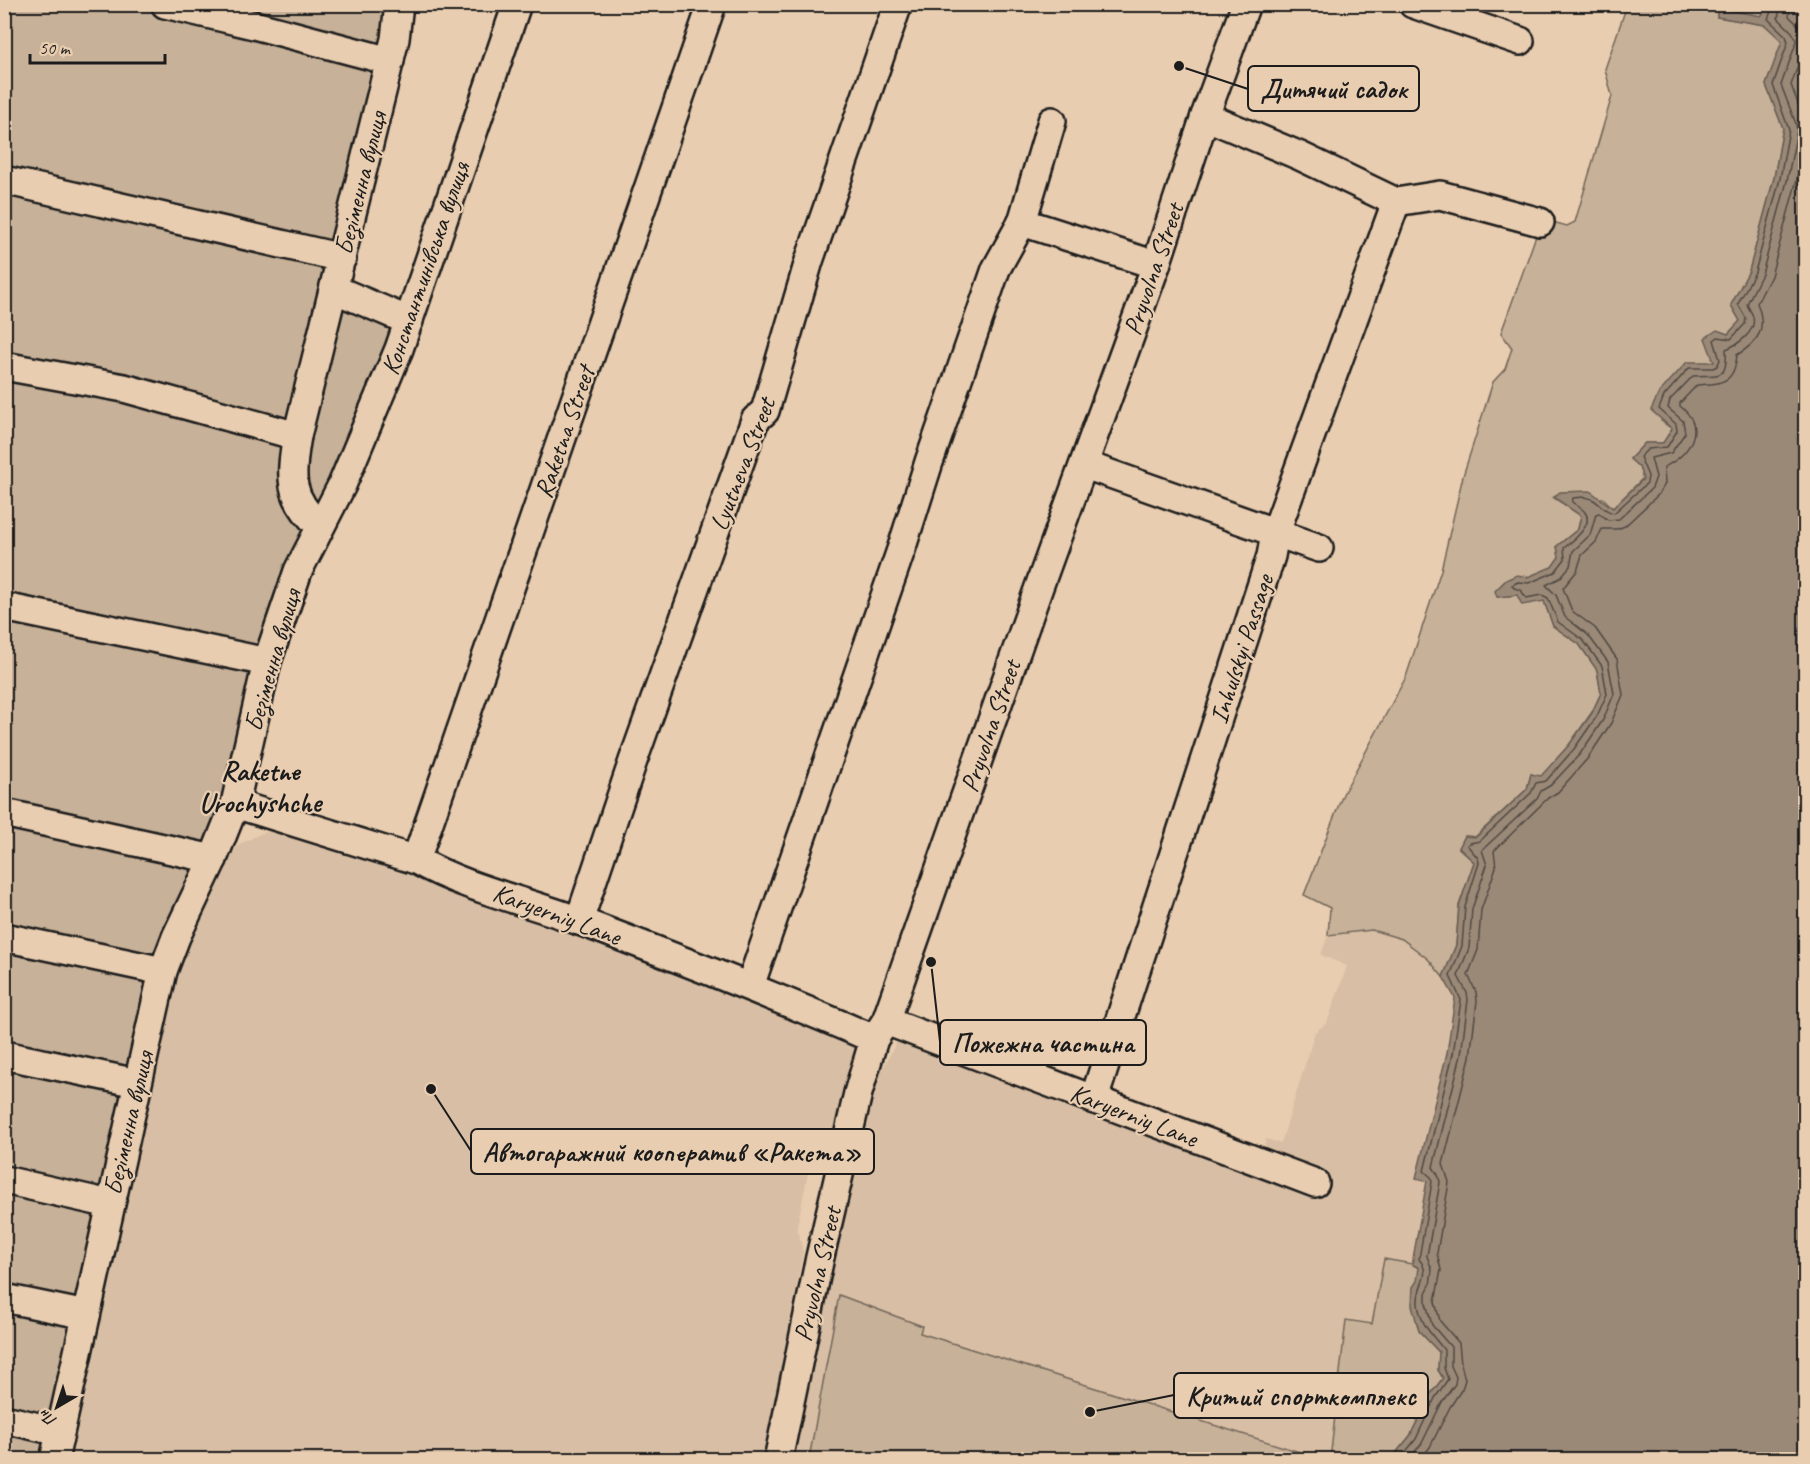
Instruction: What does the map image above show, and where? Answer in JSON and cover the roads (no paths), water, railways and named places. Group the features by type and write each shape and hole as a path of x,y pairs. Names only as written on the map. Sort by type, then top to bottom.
{"street":[{"path":"165,4 390,61"},
{"name":"Безіменна вулиця","path":"54,1460 163,971 235,804 267,662 298,572 321,526 305,513 293,482 292,463 390,61 399,4"},
{"name":"Константинівська вулиця","path":"321,526 342,485 399,349 517,4"},
{"name":"Raketna Street","path":"416,860 712,4"},
{"name":"Lyutneva Street","path":"579,921 755,420 765,411 809,261 898,4"},
{"name":"Pryvolna Street","path":"778,1460 820,1257 858,1093 1085,465 1246,4"},
{"path":"1413,4 1520,41"},
{"path":"1205,116 1300,156 1396,202 1440,195 1540,222"},
{"path":"750,986 996,269 1022,222 1052,121"},
{"path":"4,180 342,258"},
{"name":"Inhulskyi Passage","path":"1094,1099 1268,567 1275,534 1396,202"},
{"path":"1022,222 1156,265"},
{"path":"334,289 409,321"},
{"path":"4,366 124,388 297,436"},
{"path":"1085,465 1319,548"},
{"path":"4,607 267,662"},
{"name":"Karyerniy Lane","path":"235,804 416,860 438,873 579,921 750,986 1094,1099 1315,1183"},
{"path":"4,813 213,859"},
{"path":"4,937 163,971"},
{"path":"4,1055 137,1083"},
{"path":"4,1180 110,1204"},
{"path":"4,1298 86,1315"},
{"path":"4,1419 60,1432"}],"water":[{"path":"1770,4 1806,5 1805,1459 1391,1459 1410,1436 1430,1395 1443,1378 1438,1370 1439,1352 1419,1331 1412,1305 1413,1287 1417,1281 1419,1268 1412,1264 1427,1181 1416,1178 1447,1053 1455,998 1443,977 1456,945 1459,906 1474,862 1459,848 1465,836 1476,837 1527,789 1531,774 1541,776 1569,745 1592,713 1601,693 1597,670 1579,644 1553,626 1544,601 1522,605 1517,595 1497,597 1495,591 1506,580 1517,575 1528,577 1552,567 1559,557 1557,546 1578,529 1581,516 1554,497 1560,492 1590,491 1613,508 1643,479 1639,467 1630,459 1645,443 1663,443 1672,429 1651,410 1659,393 1687,362 1714,362 1705,338 1717,330 1728,334 1740,321 1731,305 1749,271 1774,178 1783,128 1766,85 1782,41 1765,25 1717,17 1717,8 1761,16"}],"place":[{"name":"Дитячий садок","path":"1179,66"},
{"name":"Пожежна частина","path":"931,962"},
{"name":"Автогаражний кооператив «Ракета»","path":"431,1089"},
{"name":"Критий спорткомплекс","path":"1090,1412"}],"district":[{"name":"Raketne Urochyshche","path":"260,786"}]}
